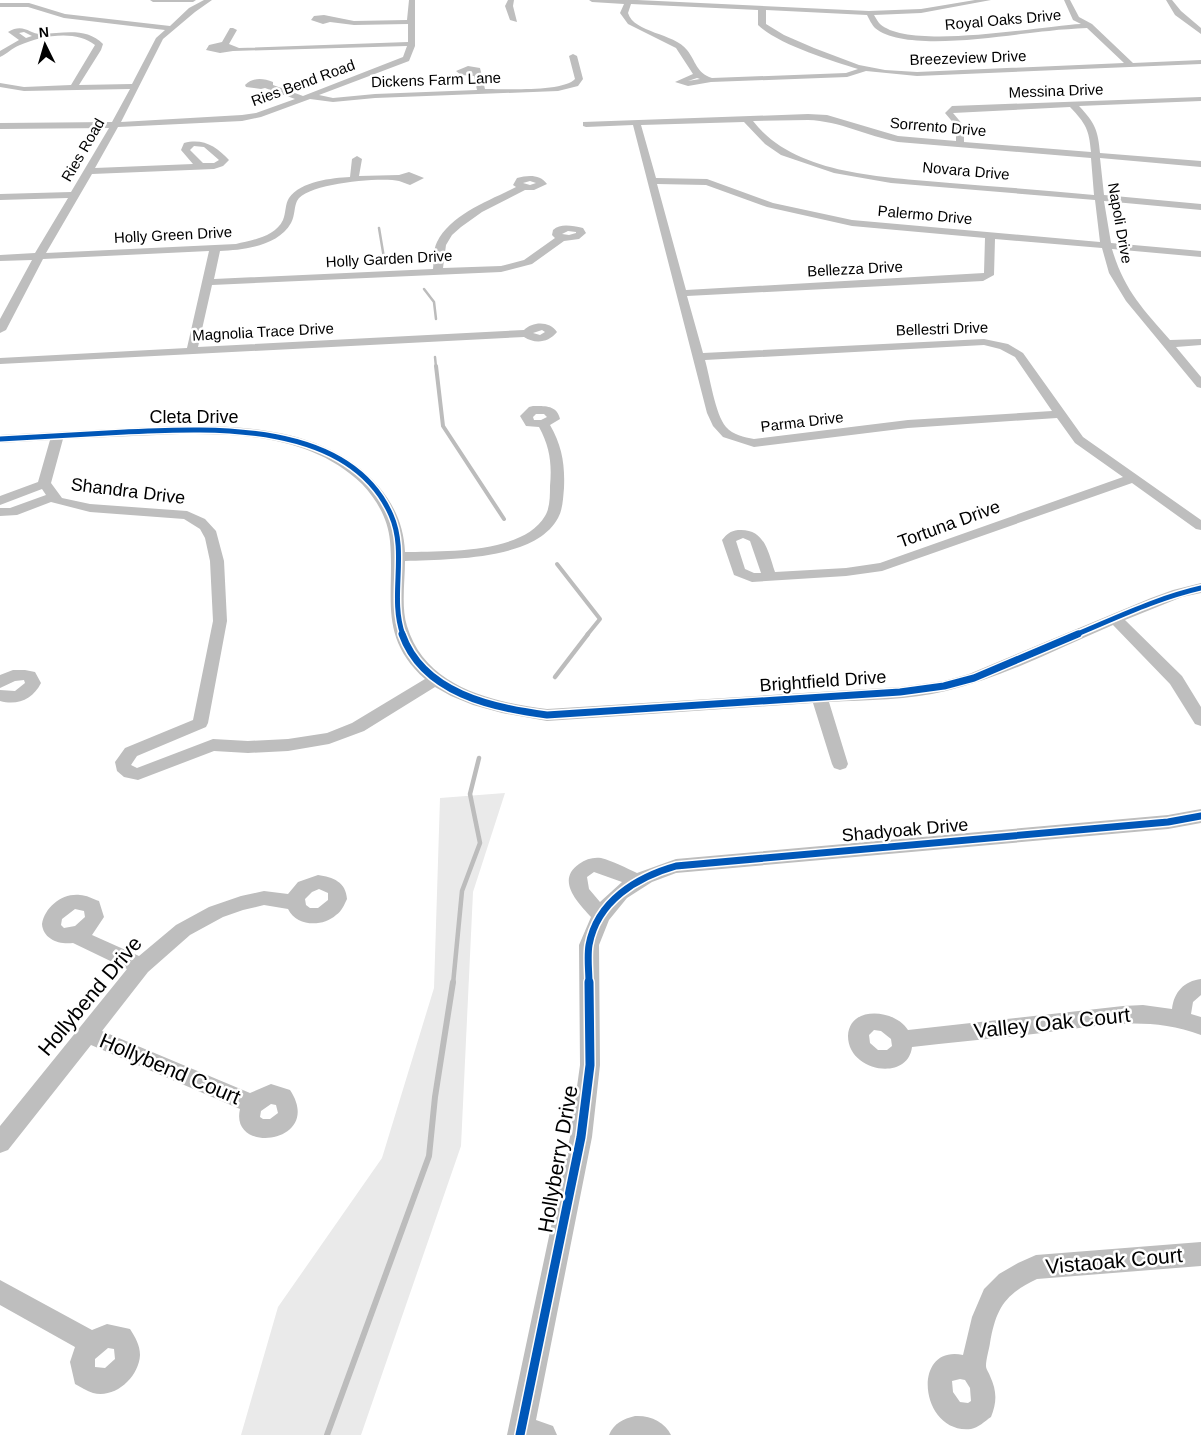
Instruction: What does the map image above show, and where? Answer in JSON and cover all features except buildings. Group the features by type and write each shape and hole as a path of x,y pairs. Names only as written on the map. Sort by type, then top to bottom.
{"street":[{"path":"153,0 193,0"},
{"name":"Ries Road","path":"0,330 39,256 90,171 158,41 170,28 209,0"},
{"name":"Ries Bend Road","path":"0,126 115,125 214,121 258,115 398,64 408,56 412,0"},
{"path":"511,0 509,6 514,20"},
{"path":"592,0 869,13 921,11 971,1 988,0"},
{"path":"1067,0 1076,18 1089,26 1132,66"},
{"path":"1169,0 1178,13 1201,32"},
{"path":"0,5 29,5 56,2"},
{"path":"628,2 624,14 627,21 678,45 684,50 702,78 848,75 866,69"},
{"path":"41,4 54,14 69,17 170,28"},
{"name":"Breezeview Drive","path":"762,8 762,25 771,32 866,69 917,74 1201,62"},
{"name":"Royal Oaks Drive","path":"869,13 874,24 887,30 909,37 936,40 1089,26"},
{"path":"330,20 354,23 411,22"},
{"path":"238,28 229,46 410,44"},
{"path":"24,40 12,32 25,30 39,36"},
{"path":"0,54 24,40 39,36 78,35 91,37 99,44 97,50 74,87"},
{"name":"Dickens Farm Lane","path":"267,86 307,98 334,100 366,96 543,91 581,87 573,56"},
{"path":"478,74 481,92"},
{"path":"0,85 18,89 135,86"},
{"name":"Messina Drive","path":"960,143 960,126 948,112 952,109 1201,99"},
{"name":"Napoli Drive","path":"1072,104 1091,124 1094,133 1099,198 1111,267 1123,291 1201,384"},
{"name":"Sorrento Drive","path":"586,124 746,118 827,118 891,138 1201,164"},
{"name":"Novara Drive","path":"746,118 760,137 774,147 802,160 840,172 906,181 1201,207"},
{"name":"Parma Drive","path":"636,122 716,424 724,433 754,443 908,424 1060,414"},
{"path":"354,180 357,159"},
{"path":"90,171 201,166"},
{"name":"Holly Green Drive","path":"0,258 215,249 246,244 277,232 287,221 293,199 303,191 328,183 400,178"},
{"name":"Palermo Drive","path":"653,181 707,182 770,205 838,221 1201,254"},
{"path":"438,272 440,248 450,231 464,220 523,187"},
{"path":"0,197 74,195"},
{"name":"Bellezza Drive","path":"682,293 982,278 989,275 990,271 990,236"},
{"name":"Holly Garden Drive","path":"209,282 501,269 519,266 534,259 562,238"},
{"path":"192,350 215,249"},
{"name":"Magnolia Trace Drive","path":"0,361 527,332"},
{"name":"Bellestri Drive","path":"699,357 984,342 1009,348 1019,355 1079,440 1201,526"},
{"path":"1168,344 1201,342"},
{"path":"397,558 497,550 521,542 545,527 554,513 558,456 543,424"},
{"name":"Cleta Drive","path":"0,439 218,429 271,436 316,449 332,456 361,475 378,493 391,515 396,529 399,625 403,638 415,660 434,680"},
{"name":"Shandra Drive","path":"58,436 44,484 57,500 77,506 188,516 199,521 209,531 214,542 221,608 200,723"},
{"name":"Tortuna Drive","path":"770,577 846,572 891,564 1134,478"},
{"path":"0,501 44,484"},
{"name":"Shandra Drive","path":"0,512 12,512 53,497"},
{"name":"Brightfield Drive","path":"434,680 497,707 547,715 900,692 944,686 974,678 1178,593 1201,588"},
{"path":"1116,619 1176,680 1201,720"},
{"path":"0,683 8,677 20,675 29,676 33,683 32,687 24,694 11,698 0,696"},
{"path":"213,745 200,723 131,752 123,762 123,767 130,773 145,772 213,745 248,747 288,745 330,738 358,727 434,680"},
{"path":"819,696 840,764"},
{"name":"Shadyoak Drive","path":"619,894 636,880 657,871 676,866 1168,822 1201,816"},
{"path":"601,915 577,886 578,874 590,865 600,865 636,880"},
{"name":"Hollyberry Drive","path":"529,1433 580,1137 590,1064 589,945 593,929 601,915 619,894"},
{"name":"Hollybend Drive","path":"0,1143 141,966 183,930 216,912 241,903 264,898 295,902"},
{"path":"74,936 141,966"},
{"path":"1181,1018 1183,999 1194,988 1201,987"},
{"name":"Valley Oak Court","path":"902,1039 1125,1015 1164,1015 1181,1018 1201,1026"},
{"name":"Hollybend Court","path":"88,1034 253,1104"},
{"name":"Vistaoak Court","path":"972,1370 985,1312 998,1289 1015,1277 1036,1267 1201,1254"},
{"path":"0,1292 93,1344"},
{"path":"622,1435 634,1428 643,1428 658,1435"}],"shaded area":[{"path":"505,793 473,892 461,1146 361,1435 241,1435 278,1307 382,1158 434,988 440,798"}],"waterway":[{"path":"379,228 384,258"},
{"path":"424,289 434,302 436,319"},
{"path":"435,357 436,367"},
{"path":"436,366 443,426 504,519"},
{"path":"557,564 600,619 587,635"},
{"path":"555,677 588,634"},
{"path":"453,984 462,891 480,843 470,794 479,758"},
{"path":"327,1435 429,1156 435,1097 453,982"}],"cycle path":[{"path":"0,439 154,431 232,431 283,438 332,456 352,469 371,486 391,516 397,542 399,625 407,647 420,666 437,680 457,692 479,701 502,708 547,715 900,692 944,686 974,678 1156,601 1178,593 1201,588"},
{"path":"520,1435 581,1137 590,1065 589,945 602,915 621,892 646,877 676,866 1168,822 1201,816"}]}
